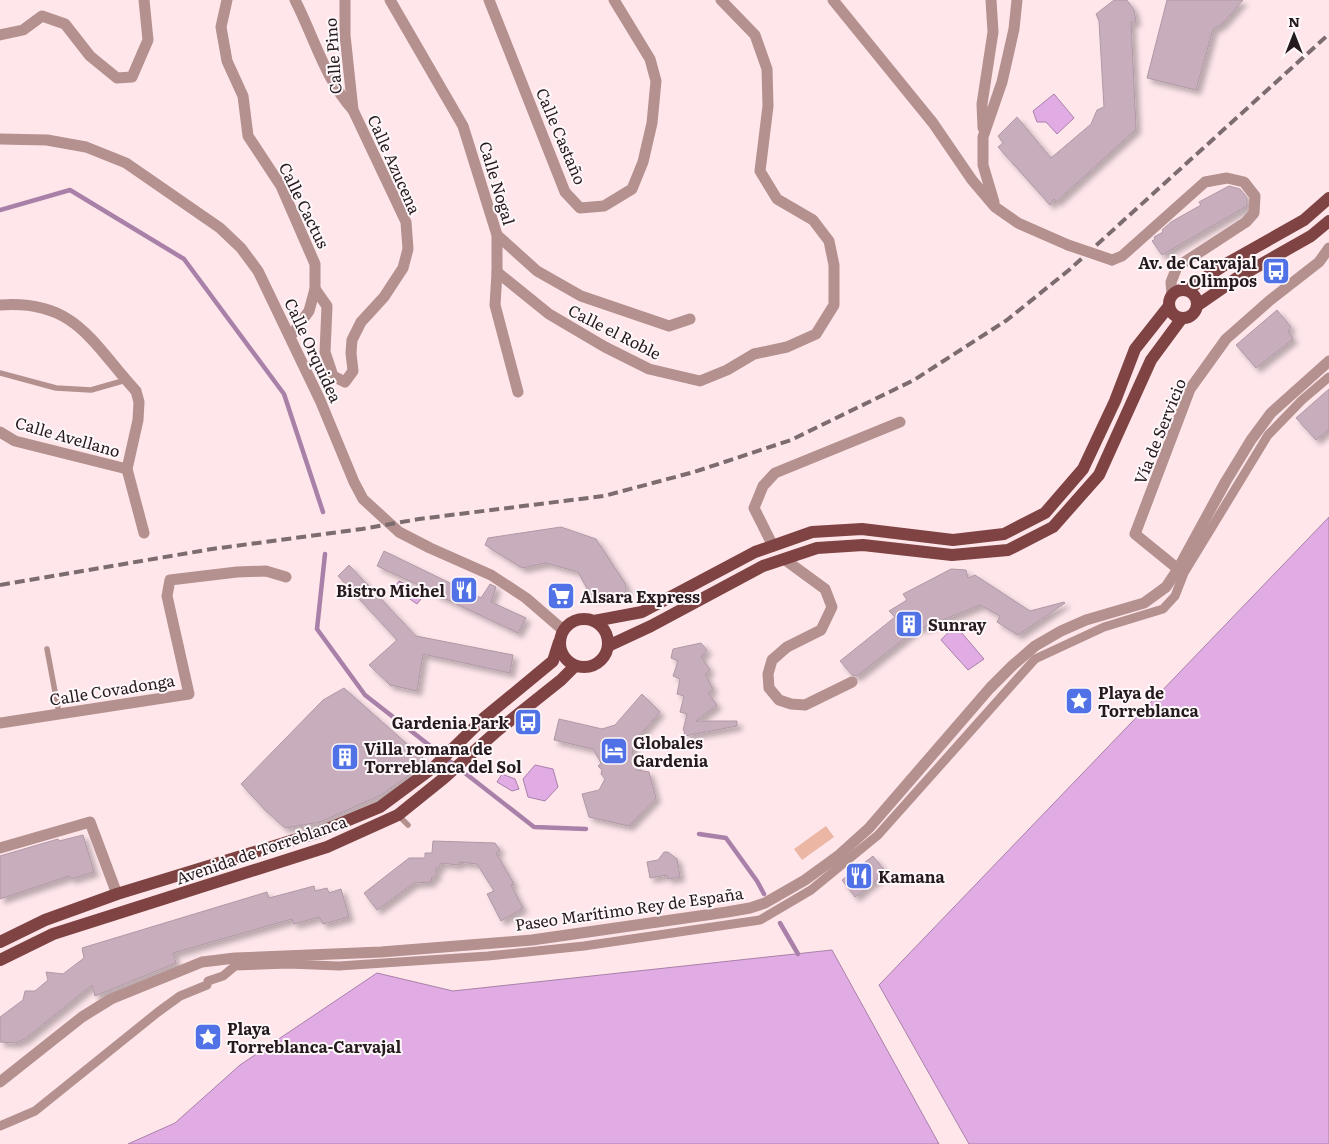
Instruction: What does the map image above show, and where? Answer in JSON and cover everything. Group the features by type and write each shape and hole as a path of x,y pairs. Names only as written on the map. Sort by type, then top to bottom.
{"main road":[{"path":"594,621 605,631 608,638 608,646 602,659 596,664 582,668 575,666 563,657 561,636 573,621 580,619 594,621 642,612 755,552 812,532 862,529 953,540 1004,534 1045,514 1084,469 1115,401 1135,350 1177,291 1187,290 1226,264 1304,220 1329,198"},
{"path":"1171,301 1171,312 1175,316 1182,318 1192,316 1198,305 1237,278 1311,236 1329,220"},
{"path":"1187,290 1194,294 1198,305"},
{"path":"608,646 651,626 763,566 817,548 862,545 952,554 1008,550 1053,527 1099,475 1151,360 1182,318"},
{"name":"Avenida de Torreblanca","path":"0,942 45,920 117,894 320,832 380,807 434,767 484,718 553,661 561,636"},
{"name":"Avenida de Torreblanca","path":"0,960 53,934 327,848 398,815 444,778 497,731 561,680 575,666"}],"street":[{"path":"0,35 23,30 42,16 65,24 90,56 117,78 132,77 148,40 144,0"},
{"name":"Calle Cactus","path":"227,0 221,27 227,61 243,96 248,136 281,186 315,264 315,289 309,311 290,337"},
{"name":"Calle Azucena","path":"295,0 330,79 343,100 353,110 406,222 408,248 402,268 384,297 361,322 352,340 353,371 345,382 333,376 325,352 327,306 315,289"},
{"name":"Calle Pino","path":"346,0 345,35 353,110"},
{"name":"Calle Nogal","path":"390,0 463,126 497,235 497,272 494,305 518,392"},
{"name":"Calle Castaño","path":"489,0 565,192 580,208 604,206 632,189 643,162 652,123 656,81 650,59 614,0"},
{"name":"Calle el Roble","path":"497,272 550,314 605,347 649,369 700,381 727,370 754,354 787,347 816,334 834,305 834,265 829,241 813,220 777,198 760,171 768,106 767,69 755,35 721,0"},
{"path":"833,0 933,123 972,180 995,207 1018,223 1068,245 1112,260 1122,256 1205,182 1227,178 1244,182 1255,196 1254,213 1246,222 1177,267 1171,282 1171,301"},
{"path":"991,0 993,32 982,104 983,165 995,207"},
{"path":"983,137 1002,82 1014,30 1017,0"},
{"name":"Calle Orquidea","path":"0,139 46,140 86,147 126,163 220,228 241,248 258,271 320,400 363,500 399,532 491,575 526,598 561,636"},
{"path":"497,235 537,270 581,296 669,326 690,319"},
{"name":"Vía de Servicio","path":"1178,568 1136,534 1190,389 1226,339 1269,301 1319,262 1329,248"},
{"path":"0,305 20,304 40,307 65,316 83,330 136,390 139,402 138,420 127,469 144,533"},
{"name":"Paseo Marítimo Rey de España","path":"2,1077 82,1017 111,999 202,962 235,958 381,952 532,940 726,912 765,903 805,880 838,856 869,828 990,688 1035,646 1061,631 1086,620 1144,603 1166,587 1251,440 1271,414 1329,361"},
{"path":"0,1126 34,1112 180,996 207,985 208,981 223,976 235,966 288,964 340,966 488,956 584,946 760,920 811,890 878,835 1035,659 1104,627 1163,609 1175,596 1184,573 1268,435 1302,400 1329,377"},
{"path":"773,546 754,508 763,486 775,473 900,422"},
{"name":"Calle Avellano","path":"0,432 14,440 127,469"},
{"path":"784,559 825,589 832,607 821,630 787,647 772,660 768,674 769,688 779,700 791,704 805,704 852,682"},
{"name":"Calle Covadonga","path":"0,723 189,694 167,596 170,580 237,572 266,572 286,577"},
{"path":"0,848 90,822 117,894"}],"lane":[{"path":"0,373 56,388 91,390 126,380"},
{"path":"47,649 59,714"},
{"path":"398,815 408,825"}],"shaded area":[{"path":"1054,94 1074,118 1057,134 1046,122 1037,122 1033,111"},
{"path":"1329,517 1329,1144 969,1144 879,985"},
{"path":"399,581 425,594 417,604 394,588"},
{"path":"955,625 984,659 968,670 941,640"},
{"path":"535,765 553,769 558,787 545,801 528,797 523,779"},
{"path":"502,774 515,779 519,789 512,791 497,782"},
{"path":"826,826 834,837 802,860 794,849"},
{"path":"832,950 939,1144 128,1144 175,1123 240,1065 377,973 453,991"}],"building":[{"path":"1114,0 1127,0 1134,10 1136,22 1131,22 1136,129 1056,202 1054,199 1050,205 998,147 1003,143 998,136 1017,117 1051,158 1091,124 1097,110 1104,107 1099,21 1096,14"},
{"path":"1167,0 1243,0 1222,24 1213,29 1196,90 1147,78"},
{"path":"1229,186 1240,189 1247,198 1247,206 1162,255 1152,241 1155,239 1154,237 1163,232 1162,230 1171,222 1201,205 1199,202"},
{"path":"1277,310 1291,327 1288,331 1293,339 1256,368 1236,345"},
{"path":"1329,389 1329,429 1316,440 1296,418"},
{"path":"561,527 596,539 626,585 626,593 592,598 578,572 546,563 522,568 485,545 488,538"},
{"path":"384,551 481,598 490,584 496,587 491,602 526,618 518,633 377,566"},
{"path":"349,565 416,636 513,655 510,673 423,654 417,691 390,685 369,665 397,640 338,576"},
{"name":"Sunray","path":"951,569 966,570 968,578 975,575 1030,611 1065,603 1018,635 997,622 1000,616 980,605 923,628 919,627 857,676 852,675 840,661 895,617 889,611 907,600 903,594"},
{"path":"701,643 707,650 701,657 710,670 705,674 713,689 708,693 717,705 696,721 737,721 737,726 685,736 683,730 687,714 680,712 684,696 677,694 680,679 673,676 678,661 671,658 673,649"},
{"name":"Villa romana de Torreblanca del Sol","path":"344,688 425,760 416,770 381,795 320,822 285,828 241,784 323,700"},
{"name":"Globales Gardenia","path":"642,694 660,712 634,741 632,754 636,755 634,763 637,763 637,770 649,772 656,798 629,826 589,817 582,794 599,790 605,779 601,774 602,770 598,766 601,763 593,749 554,740 559,719 602,729 615,725"},
{"path":"83,835 94,872 71,879 69,876 0,899 0,856 58,839 59,841"},
{"path":"433,841 495,843 500,850 496,853 514,884 511,885 523,908 501,921 487,894 494,891 477,864 459,862 459,865 440,863 440,868 436,868 436,877 432,877 431,882 414,883 377,910 364,893 409,858 425,858 425,853 432,853"},
{"path":"664,852 668,852 677,859 680,877 668,879 667,875 650,878 647,862 658,860"},
{"path":"873,856 886,872 855,897 842,880"},
{"path":"314,886 315,891 327,888 329,893 341,889 349,917 323,924 319,917 294,924 292,919 173,953 176,963 95,996 92,985 25,1039 15,1043 0,1042 0,1017 23,1000 25,991 35,991 48,980 46,972 63,974 84,958 82,948 267,892 269,898"}],"waterway":[{"path":"0,210 70,190 184,259 284,394 323,512"},
{"path":"325,554 317,629 365,695 534,827 586,829"},
{"path":"699,834 726,838 757,881 764,894"},
{"path":"780,923 798,954"}],"railway":[{"path":"0,585 212,549 362,529 419,519 604,496 694,472 791,440 914,380 1007,320 1069,270 1329,34"}],"place":[{"name":"Av. de Carvajal - Olimpos","path":"1276,271"},
{"name":"Bistro Michel","path":"464,590"},
{"name":"Alsara Express","path":"561,596"},
{"name":"Sunray","path":"909,624"},
{"name":"Playa de Torreblanca","path":"1079,701"},
{"name":"Gardenia Park","path":"528,722"},
{"name":"Globales Gardenia","path":"614,751"},
{"name":"Villa romana de Torreblanca del Sol","path":"345,757"},
{"name":"Kamana","path":"859,876"},
{"name":"Playa Torreblanca-Carvajal","path":"208,1037"}]}
